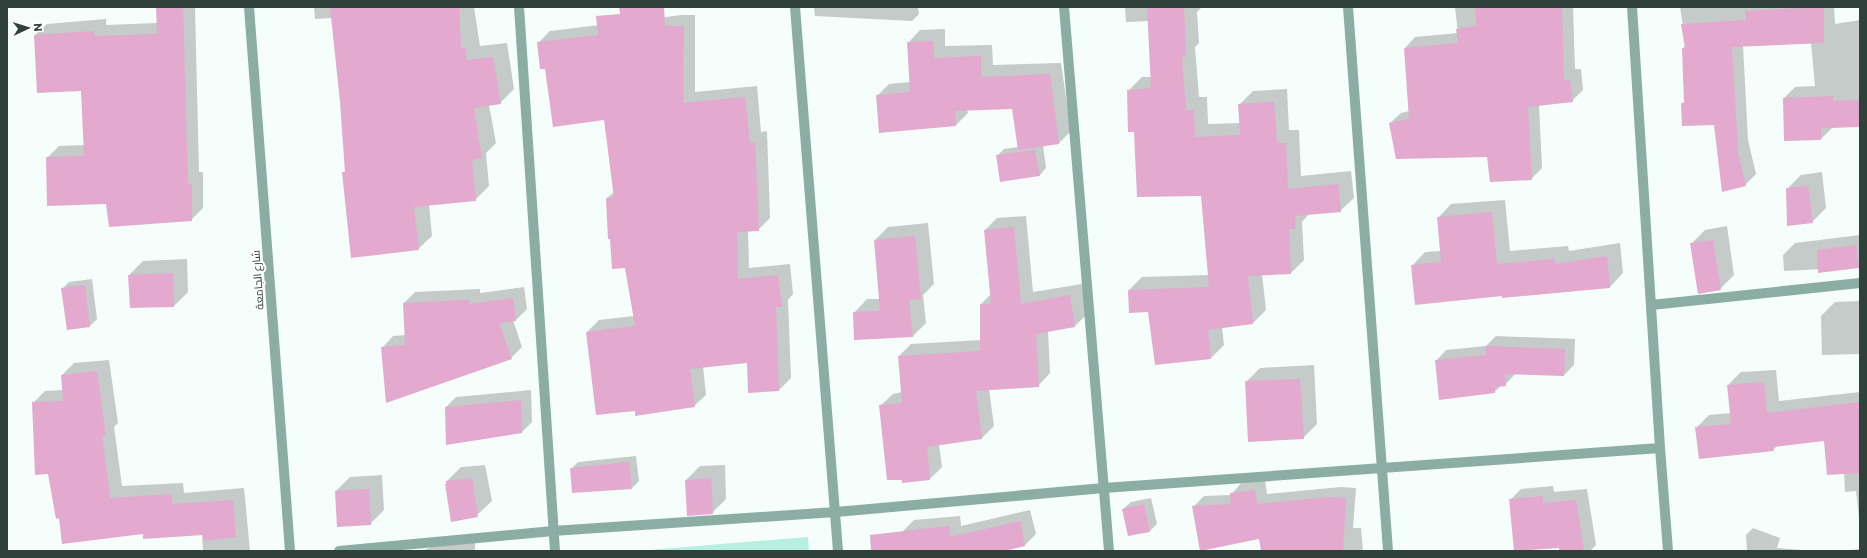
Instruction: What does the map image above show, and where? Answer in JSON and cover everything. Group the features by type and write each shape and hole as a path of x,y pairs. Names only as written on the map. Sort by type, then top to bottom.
{"street":[{"name":"شارع الجامعة","path":"249,7 290,551"},
{"path":"519,7 555,551"},
{"path":"795,7 838,551"},
{"path":"1064,7 1109,551"},
{"path":"1348,7 1388,551"},
{"path":"1632,7 1668,551"},
{"path":"1652,305 1860,283"},
{"path":"339,551 553,531 836,512 1104,488 1660,448"}],"green space":[{"path":"808,537 809,551 637,551"}],"building":[{"path":"156,7 183,7 188,184 192,184 192,221 109,227 106,204 47,206 46,157 84,156 81,91 37,93 34,35 94,31 95,36 157,34"},
{"path":"330,7 459,7 461,48 465,48 467,60 493,57 501,104 474,108 482,158 472,160 476,201 414,207 419,250 351,258 342,172 345,172 340,102"},
{"path":"619,7 664,7 665,26 684,26 683,103 745,97 750,143 755,143 759,231 737,232 738,279 778,275 782,307 776,307 779,391 748,393 747,363 690,369 695,407 635,416 635,411 596,415 586,332 635,326 625,268 612,269 610,239 608,239 606,198 614,198 604,120 553,127 545,69 540,69 537,42 598,35 596,16 620,14"},
{"path":"1147,7 1184,7 1186,57 1182,57 1186,110 1194,110 1195,137 1240,135 1238,104 1274,102 1277,143 1286,143 1288,189 1338,184 1341,212 1295,216 1296,229 1289,229 1291,274 1248,276 1253,324 1208,330 1211,359 1155,365 1148,312 1129,313 1128,290 1209,287 1201,196 1137,197 1134,132 1128,132 1127,90 1151,88"},
{"path":"1475,7 1562,7 1564,80 1570,79 1573,102 1528,107 1532,180 1490,182 1487,157 1396,159 1389,123 1409,119 1404,48 1458,43 1456,29 1476,26"},
{"path":"1824,7 1824,43 1732,47 1738,152 1746,186 1722,192 1714,125 1682,126 1681,103 1684,103 1682,48 1685,48 1681,24 1746,20 1745,11"},
{"path":"933,41 934,58 981,56 981,77 1050,74 1059,144 1018,150 1012,109 955,111 956,126 879,133 876,95 910,92 907,42"},
{"path":"1833,96 1833,101 1860,100 1860,127 1821,128 1821,140 1784,141 1783,98"},
{"path":"1035,150 1040,176 1000,182 996,155"},
{"path":"1808,186 1813,223 1787,226 1786,188"},
{"path":"1492,212 1497,264 1555,259 1556,264 1607,256 1610,288 1502,298 1502,296 1415,305 1411,265 1441,262 1437,217"},
{"path":"1014,227 1021,304 1070,295 1075,327 1036,334 1039,387 976,391 982,439 927,447 930,480 902,483 902,480 887,480 879,405 902,403 898,356 980,351 980,304 991,304 984,230"},
{"path":"915,236 921,299 909,300 913,337 854,340 853,312 880,311 874,240"},
{"path":"1713,240 1721,290 1698,294 1690,243"},
{"path":"1856,245 1859,268 1818,273 1817,250"},
{"path":"173,273 174,307 130,308 128,275"},
{"path":"85,285 90,327 67,330 61,288"},
{"path":"513,298 516,321 499,323 512,359 386,403 381,347 405,345 403,303 469,300 469,304"},
{"path":"1485,346 1565,349 1564,376 1505,374 1506,386 1495,387 1495,393 1439,400 1435,360 1486,355"},
{"path":"97,371 106,436 102,435 110,498 171,494 172,504 233,500 236,537 204,541 203,535 143,539 143,534 62,544 59,518 56,519 48,474 35,475 32,402 63,401 61,375"},
{"path":"1300,379 1304,439 1248,442 1245,381"},
{"path":"1764,382 1767,413 1860,402 1860,473 1827,475 1824,441 1773,447 1774,451 1699,459 1695,427 1731,424 1727,385"},
{"path":"521,400 522,433 446,445 445,407"},
{"path":"629,462 632,489 572,493 570,468"},
{"path":"472,478 478,517 451,522 445,484 446,481"},
{"path":"711,478 713,514 687,516 685,480"},
{"path":"369,489 371,525 337,527 335,491"},
{"path":"1255,490 1257,504 1330,497 1346,498 1343,551 1261,551 1259,539 1200,551 1192,506 1231,504 1230,493"},
{"path":"1543,496 1543,503 1576,500 1584,551 1559,551 1559,548 1514,551 1509,499"},
{"path":"1144,504 1150,532 1128,536 1122,509"},
{"path":"1020,521 1025,546 1004,551 871,551 870,535 949,526 950,537"}]}
